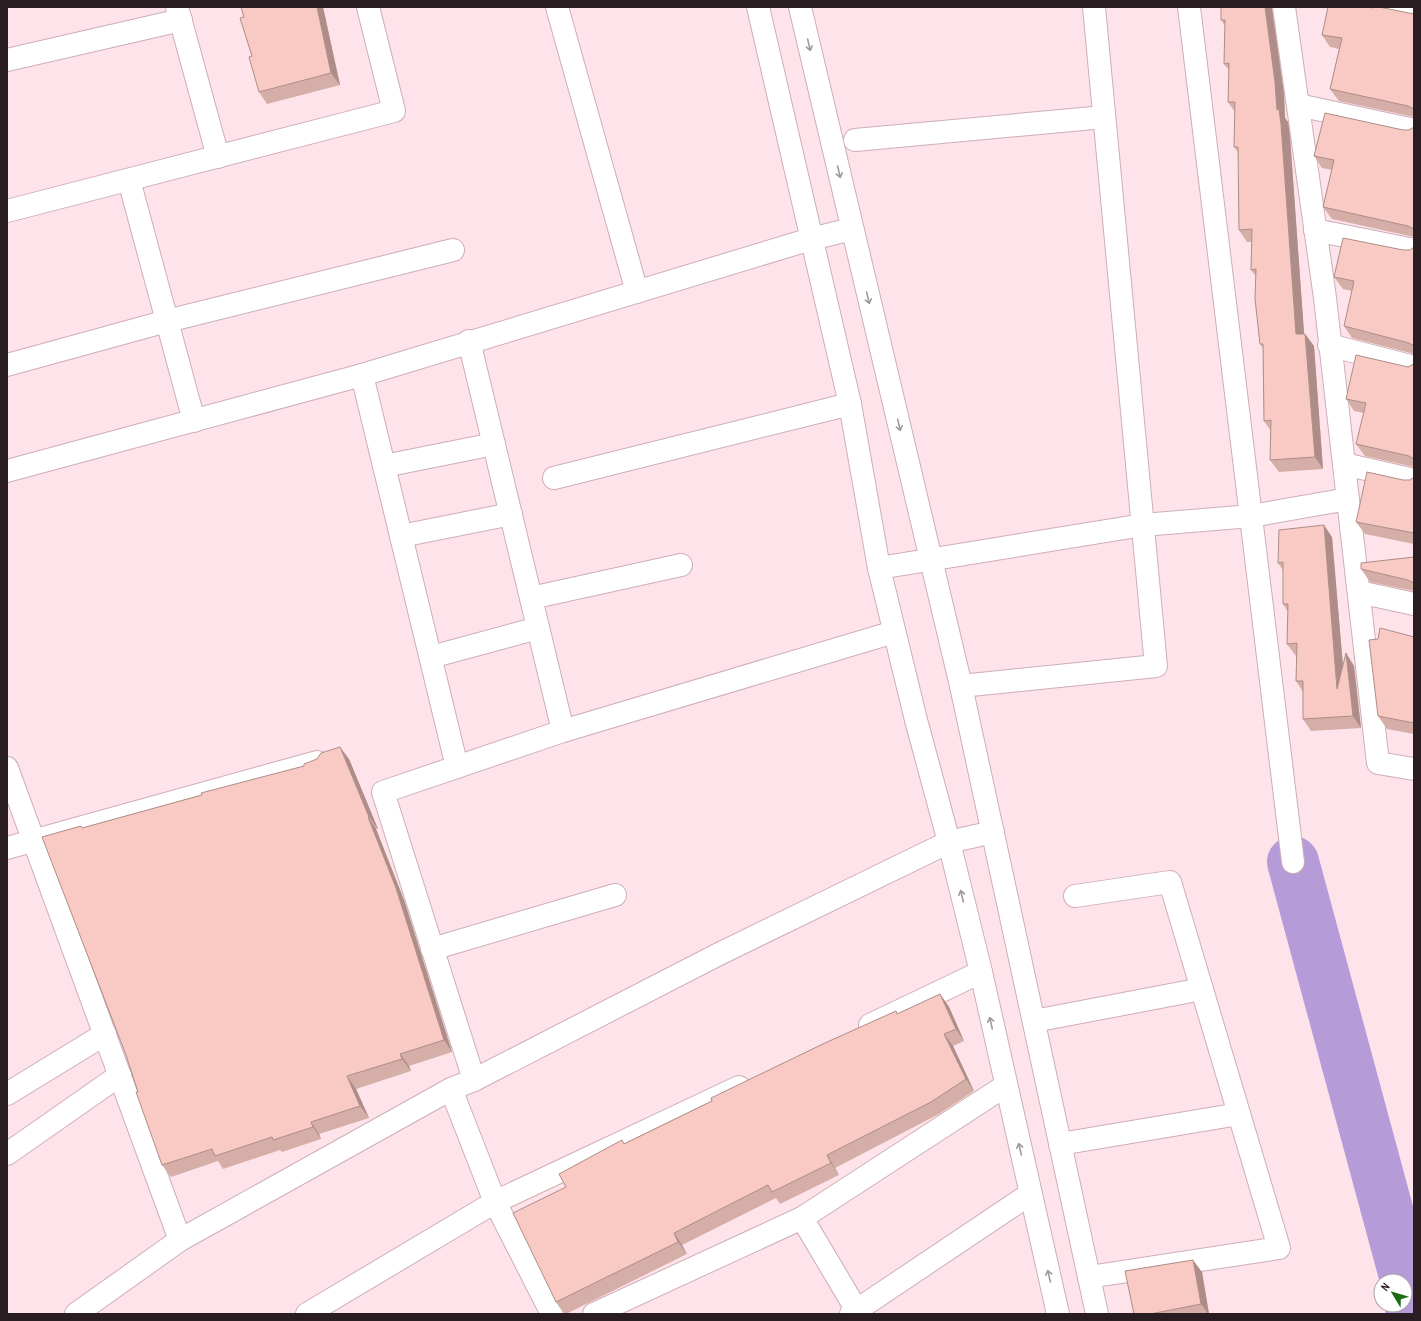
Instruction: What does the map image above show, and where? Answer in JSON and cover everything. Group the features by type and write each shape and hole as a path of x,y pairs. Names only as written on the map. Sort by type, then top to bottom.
{"street":[{"path":"7,210 394,111 368,7"},
{"path":"557,7 637,292"},
{"path":"758,7 850,404 879,568 981,972 1005,1086 1058,1314"},
{"path":"800,7 961,686 1097,1314"},
{"path":"961,686 1156,666 1094,7"},
{"path":"1189,7 1293,862"},
{"path":"1284,7 1315,230 1344,464 1378,763 1414,769"},
{"path":"1387,7 1414,12"},
{"path":"7,60 179,13 218,156"},
{"path":"1298,105 1414,130"},
{"path":"855,140 1104,118"},
{"path":"129,180 194,421"},
{"path":"7,471 362,375 811,239 852,229"},
{"path":"1315,230 1414,250"},
{"path":"7,365 167,321 454,250"},
{"path":"469,342 563,731"},
{"path":"1329,345 1414,367"},
{"path":"362,375 457,767"},
{"path":"554,478 850,404"},
{"path":"384,466 494,444"},
{"path":"1344,464 1414,480"},
{"path":"879,568 1143,524 1251,516 1348,499"},
{"path":"401,536 511,514"},
{"path":"531,598 681,565"},
{"path":"1359,592 1414,604"},
{"path":"431,658 538,628"},
{"path":"474,1080 383,792 563,731 894,632"},
{"path":"7,848 34,842 317,762"},
{"path":"7,768 180,1240"},
{"path":"76,1314 180,1240 452,1089 474,1080 719,954 949,842 993,832"},
{"path":"1075,896 1170,882 1279,1248 1089,1277"},
{"path":"432,949 615,895"},
{"path":"852,1033 981,972"},
{"path":"1034,1021 1202,989"},
{"path":"7,1094 104,1034"},
{"path":"7,1154 120,1075"},
{"path":"307,1314 495,1202 760,1077"},
{"path":"594,1314 802,1218 1005,1086"},
{"path":"452,1089 495,1202 552,1314"},
{"path":"1060,1144 1239,1114"},
{"path":"802,1218 856,1313 1030,1194"}],"building":[{"path":"241,7 317,7 331,73 259,92 249,57 252,56 240,18 244,17"},
{"path":"1221,7 1265,7 1275,82 1277,110 1279,109 1281,124 1296,334 1305,334 1315,457 1270,460 1271,420 1264,421 1263,344 1260,344 1255,299 1256,269 1251,270 1252,229 1239,230 1238,147 1234,147 1235,102 1228,102 1229,63 1224,64 1225,20 1221,20"},
{"path":"1328,7 1379,7 1414,14 1414,109 1408,106 1330,89 1342,38 1322,35"},
{"path":"1325,113 1403,130 1409,130 1414,127 1414,229 1408,226 1323,207 1334,160 1314,156"},
{"path":"1343,238 1403,250 1410,250 1414,247 1414,346 1409,343 1344,326 1354,281 1334,277"},
{"path":"1356,355 1408,367 1414,364 1414,459 1409,456 1356,444 1366,403 1346,399"},
{"path":"1367,472 1403,480 1410,480 1414,477 1414,533 1356,522"},
{"path":"1324,525 1337,689 1346,653 1353,716 1303,719 1303,681 1296,681 1297,643 1287,644 1288,604 1283,604 1283,562 1278,563 1279,530"},
{"path":"1414,557 1414,583 1408,580 1361,569 1361,563"},
{"path":"1380,628 1414,637 1414,723 1378,716 1369,640 1378,639"},
{"path":"340,747 396,888 444,1040 400,1054 402,1059 347,1076 360,1106 311,1122 313,1127 273,1140 272,1137 215,1156 212,1149 162,1165 136,1092 138,1092 126,1055 42,837 81,826 82,828 202,795 201,793 304,766 304,764 317,759 321,753"},
{"path":"940,994 956,1029 944,1034 966,1079 931,1102 827,1155 831,1163 772,1192 768,1185 674,1233 678,1242 556,1302 513,1213 566,1187 559,1174 622,1140 624,1144 712,1101 711,1098 825,1043 896,1011 897,1014"},
{"path":"1193,1260 1201,1304 1150,1314 1134,1314 1125,1271"}],"waterway":[{"path":"1293,862 1409,1291 1412,1314"}]}
